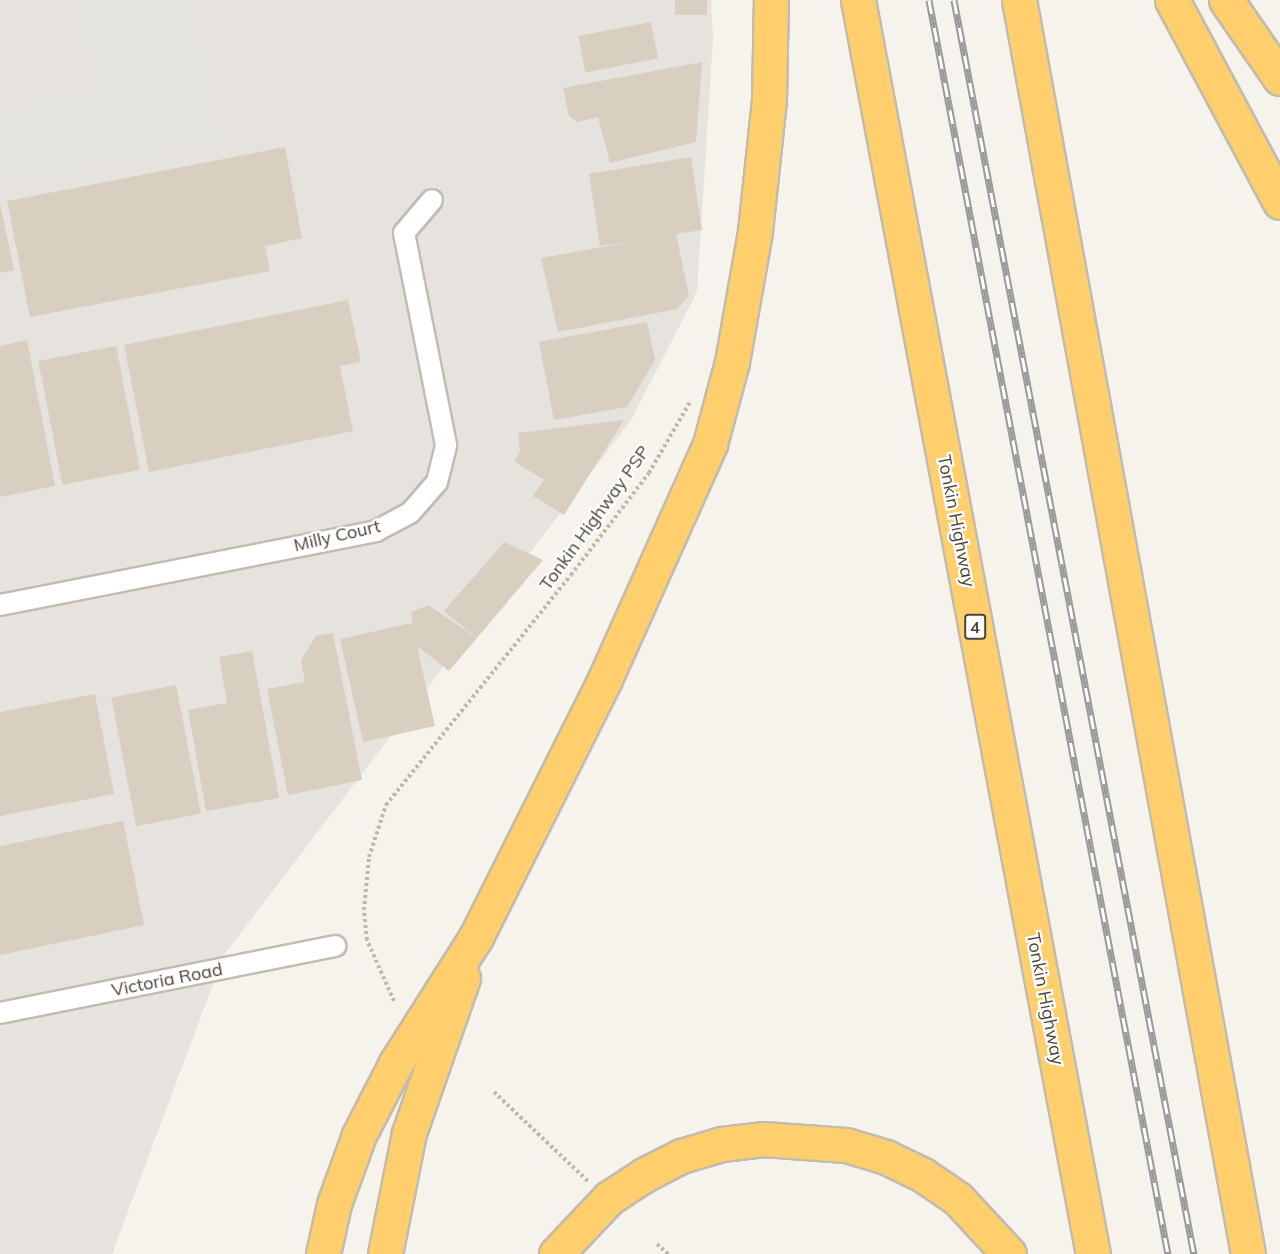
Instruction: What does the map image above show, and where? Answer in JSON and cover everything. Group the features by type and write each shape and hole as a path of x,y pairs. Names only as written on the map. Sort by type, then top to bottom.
{"highway":[{"path":"323,1254 334,1204 359,1135 396,1063 476,937 605,679 710,444 732,362 755,231 769,100 771,0"},
{"name":"Tonkin Highway","path":"858,0 1093,1254"},
{"path":"1019,0 1248,1254"},
{"path":"1172,0 1280,202"},
{"path":"1226,0 1280,78"},
{"path":"385,1254 409,1133 476,937"},
{"path":"556,1254 578,1226 609,1198 644,1174 681,1156 722,1144 773,1138 846,1145 923,1175 958,1199 1009,1254"}],"street":[{"name":"Milly Court","path":"0,605 376,531 410,513 437,482 446,445 404,233 432,200"},
{"name":"Victoria Road","path":"0,1013 335,946"}],"path":[{"name":"Tonkin Highway PSP","path":"394,1001 367,940 364,910 369,857 386,805 473,700 635,492 694,396"},
{"path":"494,1092 592,1185"},
{"path":"657,1244 668,1254"}],"shaded area":[{"path":"0,0 711,0 713,39 697,292 631,420 224,955 112,1254 0,1254"},
{"path":"76,0 192,0 221,145 0,189 0,105 93,87"}],"building":[{"path":"675,0 707,0 707,15 675,15"},
{"path":"651,22 658,58 585,72 578,36"},
{"path":"702,62 696,142 610,163 598,117 577,122 569,116 563,88"},
{"path":"285,147 302,238 265,246 270,271 30,317 7,201"},
{"path":"691,157 702,230 676,234 689,296 677,309 558,332 541,258 637,241 600,246 589,174"},
{"path":"0,203 14,270 0,273"},
{"path":"348,300 361,362 340,366 353,431 149,472 124,345"},
{"path":"647,322 655,360 627,407 554,420 539,342"},
{"path":"27,340 55,486 0,497 0,346"},
{"path":"116,346 140,470 62,485 38,361"},
{"path":"624,420 564,515 533,496 544,480 514,461 520,451 518,433"},
{"path":"504,542 543,560 449,671 417,646 435,726 363,742 340,639 412,623 414,630 411,612 428,605 474,636 444,611"},
{"path":"333,633 362,780 288,795 267,689 305,682 301,660 316,636"},
{"path":"252,651 279,798 206,811 188,710 227,703 219,657"},
{"path":"176,685 201,814 136,826 111,698"},
{"path":"95,694 114,794 0,816 0,712"},
{"path":"123,821 144,925 0,955 0,846"}],"railway":[{"path":"929,0 1168,1254"},
{"path":"954,0 1194,1254"}]}
